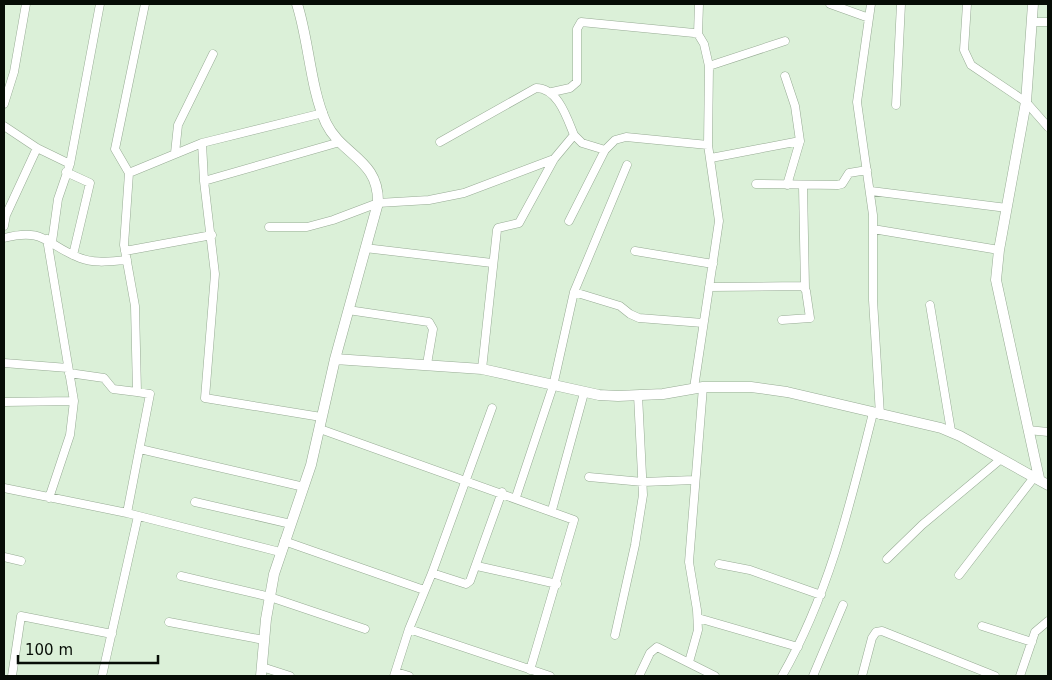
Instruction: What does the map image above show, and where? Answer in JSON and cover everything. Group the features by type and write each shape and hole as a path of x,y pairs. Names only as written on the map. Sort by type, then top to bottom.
{"street":[{"path":"4,104 14,72 26,4"},
{"path":"49,498 70,435 74,400 68,371 50,240 58,198 70,164 100,4"},
{"path":"137,392 135,306 124,236 129,173 118,156 115,143 145,4"},
{"path":"290,676 261,672 270,597 280,552 304,486 320,429 321,416 334,359 378,203 378,193 372,172 340,142 326,123 322,113 297,4"},
{"path":"689,662 696,640 698,618 689,562 698,388 703,324 720,221 708,145 709,66 704,44 699,35 699,4"},
{"path":"830,4 869,18"},
{"path":"782,676 798,647 821,595 846,521 877,414 871,191 857,102 871,4"},
{"path":"896,106 901,4"},
{"path":"967,4 964,50 971,65 1026,102 1048,127"},
{"path":"959,575 1037,477 996,280 1026,102 1033,4"},
{"path":"552,92 570,88 577,82 577,29 581,22 699,35"},
{"path":"1032,22 1048,22"},
{"path":"709,66 785,41"},
{"path":"175,153 178,126 213,54"},
{"path":"785,76 795,106 800,141 787,185"},
{"path":"440,142 536,88 543,88 552,92 565,114 574,135 582,143 605,150"},
{"path":"129,173 202,143 322,113"},
{"path":"4,126 37,148 70,164"},
{"path":"482,369 492,263 498,228 519,223 554,159 574,135"},
{"path":"569,221 605,150 615,140 626,137 708,145"},
{"path":"711,158 800,141"},
{"path":"204,181 340,142"},
{"path":"202,143 204,181 212,235 215,274 205,398 321,416"},
{"path":"4,226 6,215 37,148"},
{"path":"269,227 319,224 378,203 429,200 464,193 554,159"},
{"path":"516,497 553,386 574,292 582,266 626,165"},
{"path":"756,184 838,185 842,184 849,174 867,170"},
{"path":"66,172 90,183 73,255"},
{"path":"782,320 810,318 805,288 803,186"},
{"path":"871,191 1007,208"},
{"path":"873,229 1000,250"},
{"path":"4,238 26,233 50,240 73,255 98,262 127,260"},
{"path":"125,251 212,235"},
{"path":"365,248 492,263"},
{"path":"636,251 713,264"},
{"path":"709,287 799,285 805,288"},
{"path":"574,292 620,306 635,316 703,324"},
{"path":"930,305 951,431"},
{"path":"348,310 429,322 433,329 427,364"},
{"path":"334,359 482,369 584,393 618,396 698,388 736,386 765,388 951,431 1037,477 1048,485"},
{"path":"4,363 68,371 104,378 113,389 150,394 127,513"},
{"path":"552,510 584,393"},
{"path":"615,635 635,545 643,482 638,395"},
{"path":"4,402 74,400"},
{"path":"409,676 395,674 409,629 432,573 492,408"},
{"path":"320,429 465,481 516,497 574,520 557,584 530,670"},
{"path":"1028,430 1048,432"},
{"path":"140,449 304,486"},
{"path":"887,559 922,525 1001,459"},
{"path":"589,477 643,482 694,480"},
{"path":"4,488 127,513 280,552"},
{"path":"432,573 466,584 470,581 477,566 502,492"},
{"path":"195,502 290,524"},
{"path":"102,676 138,516"},
{"path":"284,541 424,590"},
{"path":"4,556 21,561"},
{"path":"719,564 750,570 821,595"},
{"path":"477,566 557,584"},
{"path":"181,576 270,597 365,629"},
{"path":"812,676 843,605"},
{"path":"12,676 21,616 112,634"},
{"path":"698,618 798,647"},
{"path":"1020,676 1037,629 1048,621"},
{"path":"169,622 264,640"},
{"path":"982,626 1032,642"},
{"path":"409,629 550,676"},
{"path":"862,676 872,638 876,632 882,631 995,676"},
{"path":"639,676 650,653 657,647 715,676"}]}
